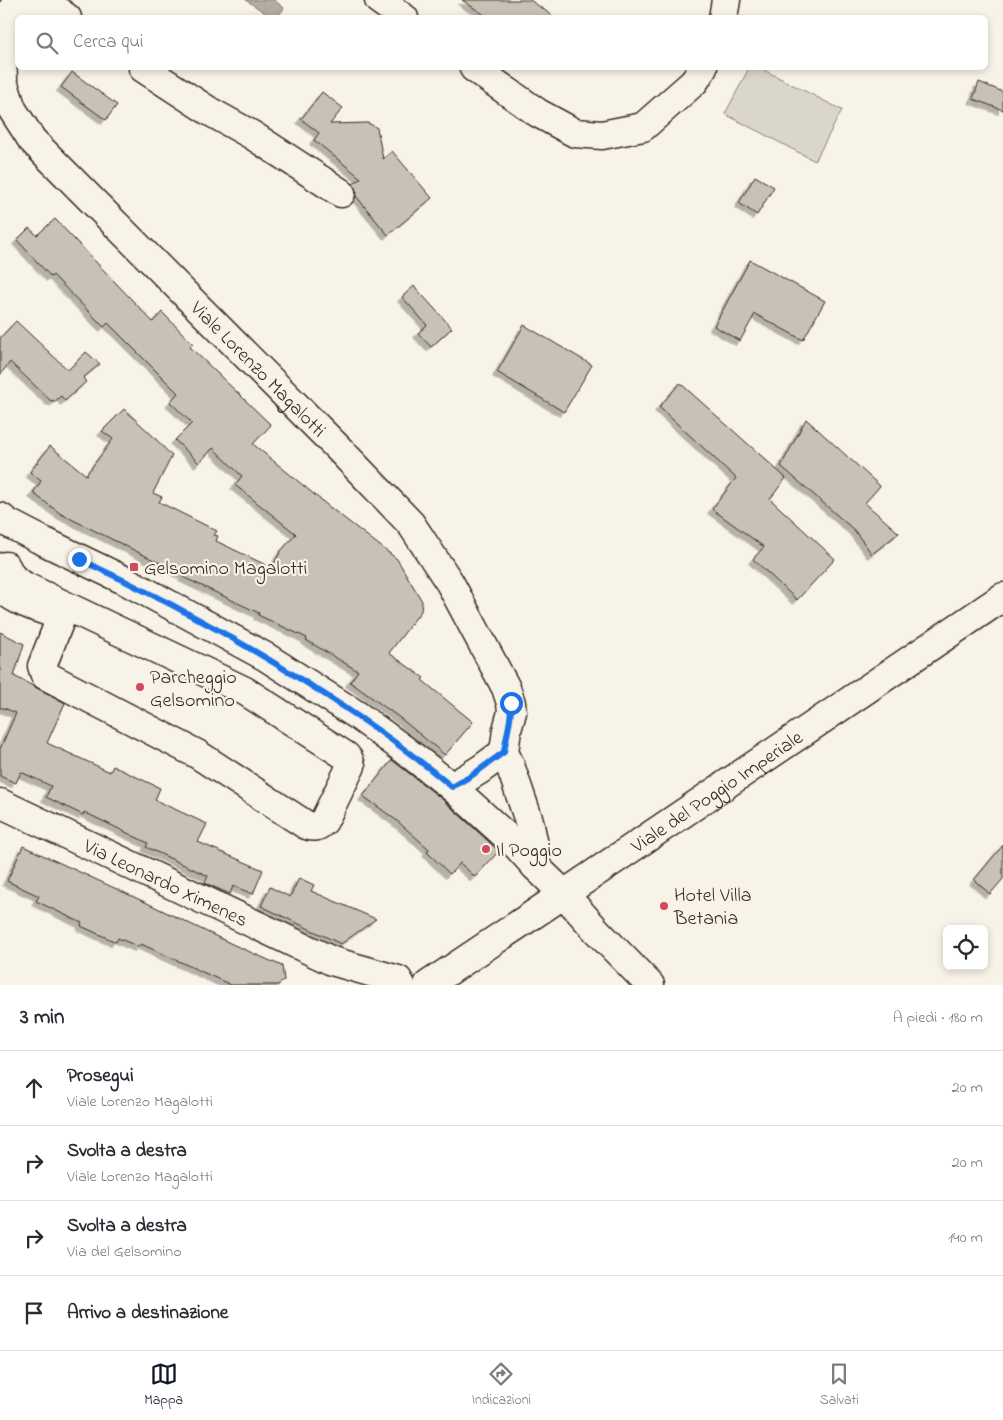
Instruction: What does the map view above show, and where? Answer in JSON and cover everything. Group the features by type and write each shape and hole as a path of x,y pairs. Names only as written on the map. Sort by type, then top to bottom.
{"street":[{"name":"Viale Lorenzo Magalotti","path":"17,0 6,25 2,51 3,81 12,109 32,140 411,524 450,583 506,688 512,712 504,752"},
{"path":"29,0 63,15"},
{"path":"379,0 400,15"},
{"path":"724,15 726,0"},
{"path":"146,70 209,111 252,135 341,193"},
{"path":"477,70 538,113 575,133 602,135 643,127 694,82 702,70"},
{"path":"0,517 39,539 126,581 266,657 357,715 452,787 506,835 650,985"},
{"path":"6,566 14,580 28,588 245,692 346,756 351,766 324,821 319,826 312,827 306,825 197,754 44,675 42,666 60,620 57,615 17,600 9,594 5,584 6,566"},
{"name":"Viale del Poggio Imperiale","path":"434,983 1003,597"},
{"path":"452,787 504,752 529,821 534,845 535,866"},
{"name":"Via Leonardo Ximenes","path":"0,804 332,961 398,980 401,985"},
{"name":"Via Leonardo Ximenes","path":"332,961 354,985"}],"shaded area":[{"path":"246,0 274,0 284,8 279,15 268,15"},
{"path":"748,70 764,70 842,110 815,161 725,114"}],"building":[{"path":"462,0 530,0 552,15 484,15"},
{"path":"72,72 117,105 106,120 61,87"},
{"path":"979,82 1003,92 1003,110 973,99"},
{"path":"322,92 343,108 330,124 368,123 377,128 383,159 392,151 432,198 388,235 356,196 357,193 353,184 361,178 314,140 319,133 301,119"},
{"path":"755,176 774,187 757,215 739,203"},
{"path":"55,219 153,322 162,312 193,344 190,347 271,425 253,444 397,559 422,601 421,611 389,653 424,678 422,680 473,722 445,755 400,718 350,682 358,671 306,640 307,638 258,615 259,613 183,577 184,575 61,514 33,493 41,481 30,472 50,446 86,475 113,439 102,431 124,409 172,456 153,493 162,497 159,502 217,531 214,535 218,536 216,541 272,568 280,552 296,534 235,485 242,476 213,448 199,463 175,440 192,423 170,402 178,393 108,323 104,327 53,275 51,277 17,240 29,228 37,235"},
{"path":"750,260 825,301 803,340 755,314 740,341 714,326"},
{"path":"414,286 452,328 431,347 418,333 427,325 402,297"},
{"path":"16,321 68,370 86,352 100,364 83,378 86,382 65,401 61,396 54,402 53,400 51,401 10,362 0,375 0,338"},
{"path":"524,325 592,365 564,412 497,372"},
{"path":"680,383 786,478 770,499 835,559 797,600 753,559 764,547 712,509 736,478 659,407"},
{"path":"806,419 880,486 865,503 899,533 872,554 854,530 781,466"},
{"path":"0,632 24,644 14,676 65,703 47,743 110,772 113,766 160,788 155,800 207,824 198,842 263,870 253,894 233,886 230,894 205,883 208,876 146,847 148,843 84,812 83,815 46,797 51,786 21,772 16,783 0,776 0,749 16,713 0,708"},
{"path":"392,760 442,799 499,851 475,877 460,863 450,874 427,852 429,849 396,820 363,796"},
{"path":"1003,845 1003,879 990,894 974,880"},
{"path":"23,846 282,966 284,980 278,985 231,985 141,944 139,947 118,938 116,942 81,926 82,923 36,901 39,896 7,881"},
{"path":"299,878 314,885 311,891 376,919 341,944 261,906 270,887 290,897"}],"place":[{"name":"Gelsomino Magalotti","path":"134,567"},
{"name":"Parcheggio Gelsomino","path":"140,687"},
{"name":"Il Poggio","path":"486,849"},
{"name":"Hotel Villa Betania","path":"664,906"}],"route":[{"path":"79,559 126,581 266,657 357,715 452,787 504,752 512,712 511,703"}]}
